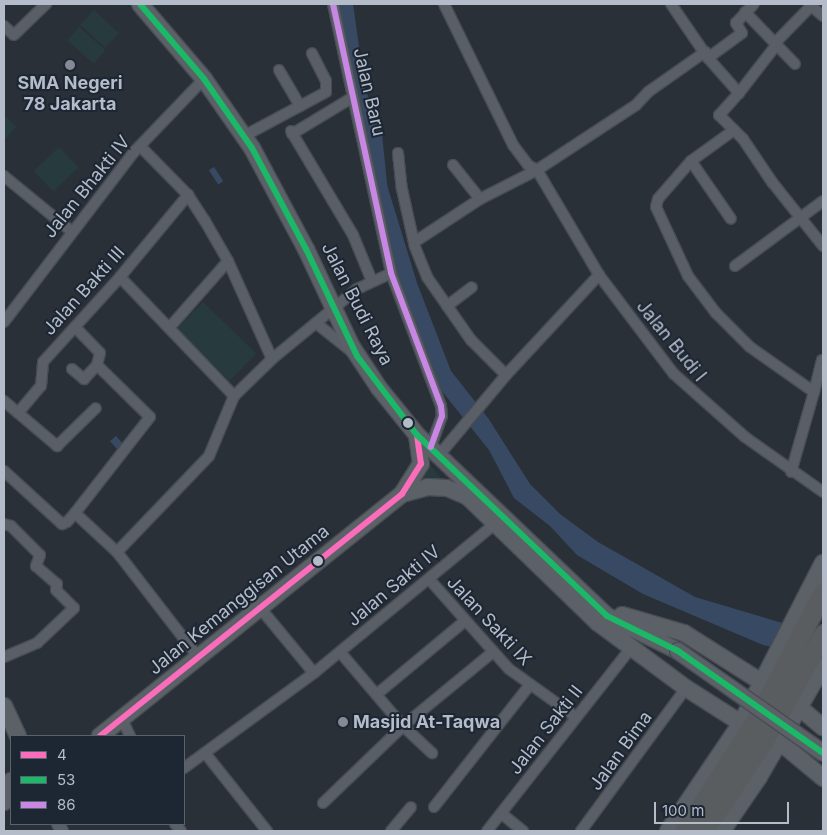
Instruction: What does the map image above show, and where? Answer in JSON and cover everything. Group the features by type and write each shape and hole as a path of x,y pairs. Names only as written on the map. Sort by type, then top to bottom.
{"highway":[{"path":"704,831 761,745 809,666 809,626 823,592"},
{"path":"684,831 752,727 809,666"}],"main road":[{"name":"Jalan Budi Raya","path":"140,4 204,79 244,136 298,232 357,356 418,435 631,648 686,688 741,723"},
{"name":"Jalan Kemanggisan Utama","path":"101,735 261,609 402,494 421,464 418,435"},
{"name":"Jalan Kemanggisan Utama","path":"402,494 428,488 456,491"},
{"name":"Jalan Budi Raya","path":"456,491 468,497 495,524 599,616 684,633 763,683"},
{"path":"809,626 823,563"},
{"path":"599,616 673,648 823,753"},
{"path":"668,831 741,723 763,683 809,666"},
{"path":"722,831 800,708 809,666"},
{"path":"4,706 18,735"},
{"path":"800,708 823,727"},
{"path":"780,742 823,778"}],"street":[{"path":"4,26 14,35 46,4"},
{"name":"Jalan Baru","path":"333,4 392,273 442,406 442,416 435,450"},
{"name":"Jalan Budi I","path":"444,4 513,145 528,165 537,170 599,275 686,387 791,472 823,492"},
{"path":"671,4 706,55 739,93"},
{"path":"416,241 480,199 537,170 636,104 648,92 742,33 736,24 754,4"},
{"path":"823,16 810,5 776,43 739,93 719,114 734,130 772,182 802,215 823,246"},
{"path":"746,12 795,64"},
{"path":"244,136 326,92 326,82 312,53"},
{"path":"279,70 300,106"},
{"name":"Jalan Bhakti IV","path":"4,322 71,231 140,146 204,79"},
{"path":"353,97 292,132 353,235 372,281"},
{"path":"734,130 691,161 658,199 656,207 688,276 716,313 750,347 814,392"},
{"path":"140,146 188,195 228,261 272,359"},
{"path":"398,154 402,189 416,241 415,247 427,277 471,340 506,375"},
{"path":"691,161 731,219"},
{"path":"452,164 480,199"},
{"path":"4,176 71,231"},
{"name":"Jalan Bakti III","path":"18,413 41,386 43,362 120,277 188,195"},
{"path":"735,266 823,201"},
{"path":"169,328 228,261"},
{"path":"117,552 209,456 234,396 272,359 333,309 372,281 392,273"},
{"path":"435,450 466,423 506,375 599,275"},
{"path":"120,277 234,396"},
{"path":"447,306 472,287"},
{"path":"316,323 357,356"},
{"path":"72,369 84,378 97,365 100,353 75,327"},
{"path":"791,472 822,360"},
{"path":"4,471 62,524 68,522 150,417 97,365"},
{"path":"4,401 57,446 96,408"},
{"path":"75,512 117,552 199,658"},
{"path":"4,524 11,526 40,555 36,566 57,584 56,590 74,608 36,643 4,657"},
{"name":"Jalan Sakti IV","path":"185,767 314,674 495,524"},
{"name":"Jalan Sakti IX","path":"429,579 492,652 529,686 576,717"},
{"path":"261,609 314,674"},
{"path":"377,694 465,622"},
{"name":"Jalan Sakti II","path":"488,831 631,648"},
{"path":"340,652 403,726 432,753"},
{"path":"323,803 403,726 492,652"},
{"path":"434,807 529,686"},
{"name":"Jalan Bima","path":"581,831 686,688"},
{"path":"122,719 130,735"},
{"path":"205,753 267,831"},
{"path":"391,831 411,807"},
{"path":"502,814 523,831"}],"green space":[{"path":"94,10 119,33 105,48 80,25"},
{"path":"79,27 105,50 94,64 67,41"},
{"path":"4,115 16,127 6,138 4,136"},
{"path":"59,147 78,167 53,191 34,171"},
{"path":"203,302 256,353 230,381 177,329"},
{"path":"425,458 450,490 415,488"}],"water":[{"path":"214,167 223,181 218,185 209,170"},
{"path":"387,185 417,283 451,371 488,418 530,484 560,514 598,542 695,597 823,635 823,657 763,645 643,594 577,555 550,526 514,498 489,450 441,390 399,298 376,196"},
{"path":"116,436 124,445 118,450 110,441"}],"waterway":[{"path":"345,4 357,90 374,134 380,193 386,211"}],"transit line":[{"name":"53","path":"140,4 204,79 252,148 306,249 357,356 417,435 607,616 678,651 823,753"},
{"name":"86","path":"333,4 391,273 441,406 442,416 431,447"},
{"name":"4","path":"101,735 402,494 421,464 417,435"}],"place":[{"name":"SMA Negeri 78 Jakarta","path":"70,65"},
{"name":"Masjid At-Taqwa","path":"343,722"}]}
